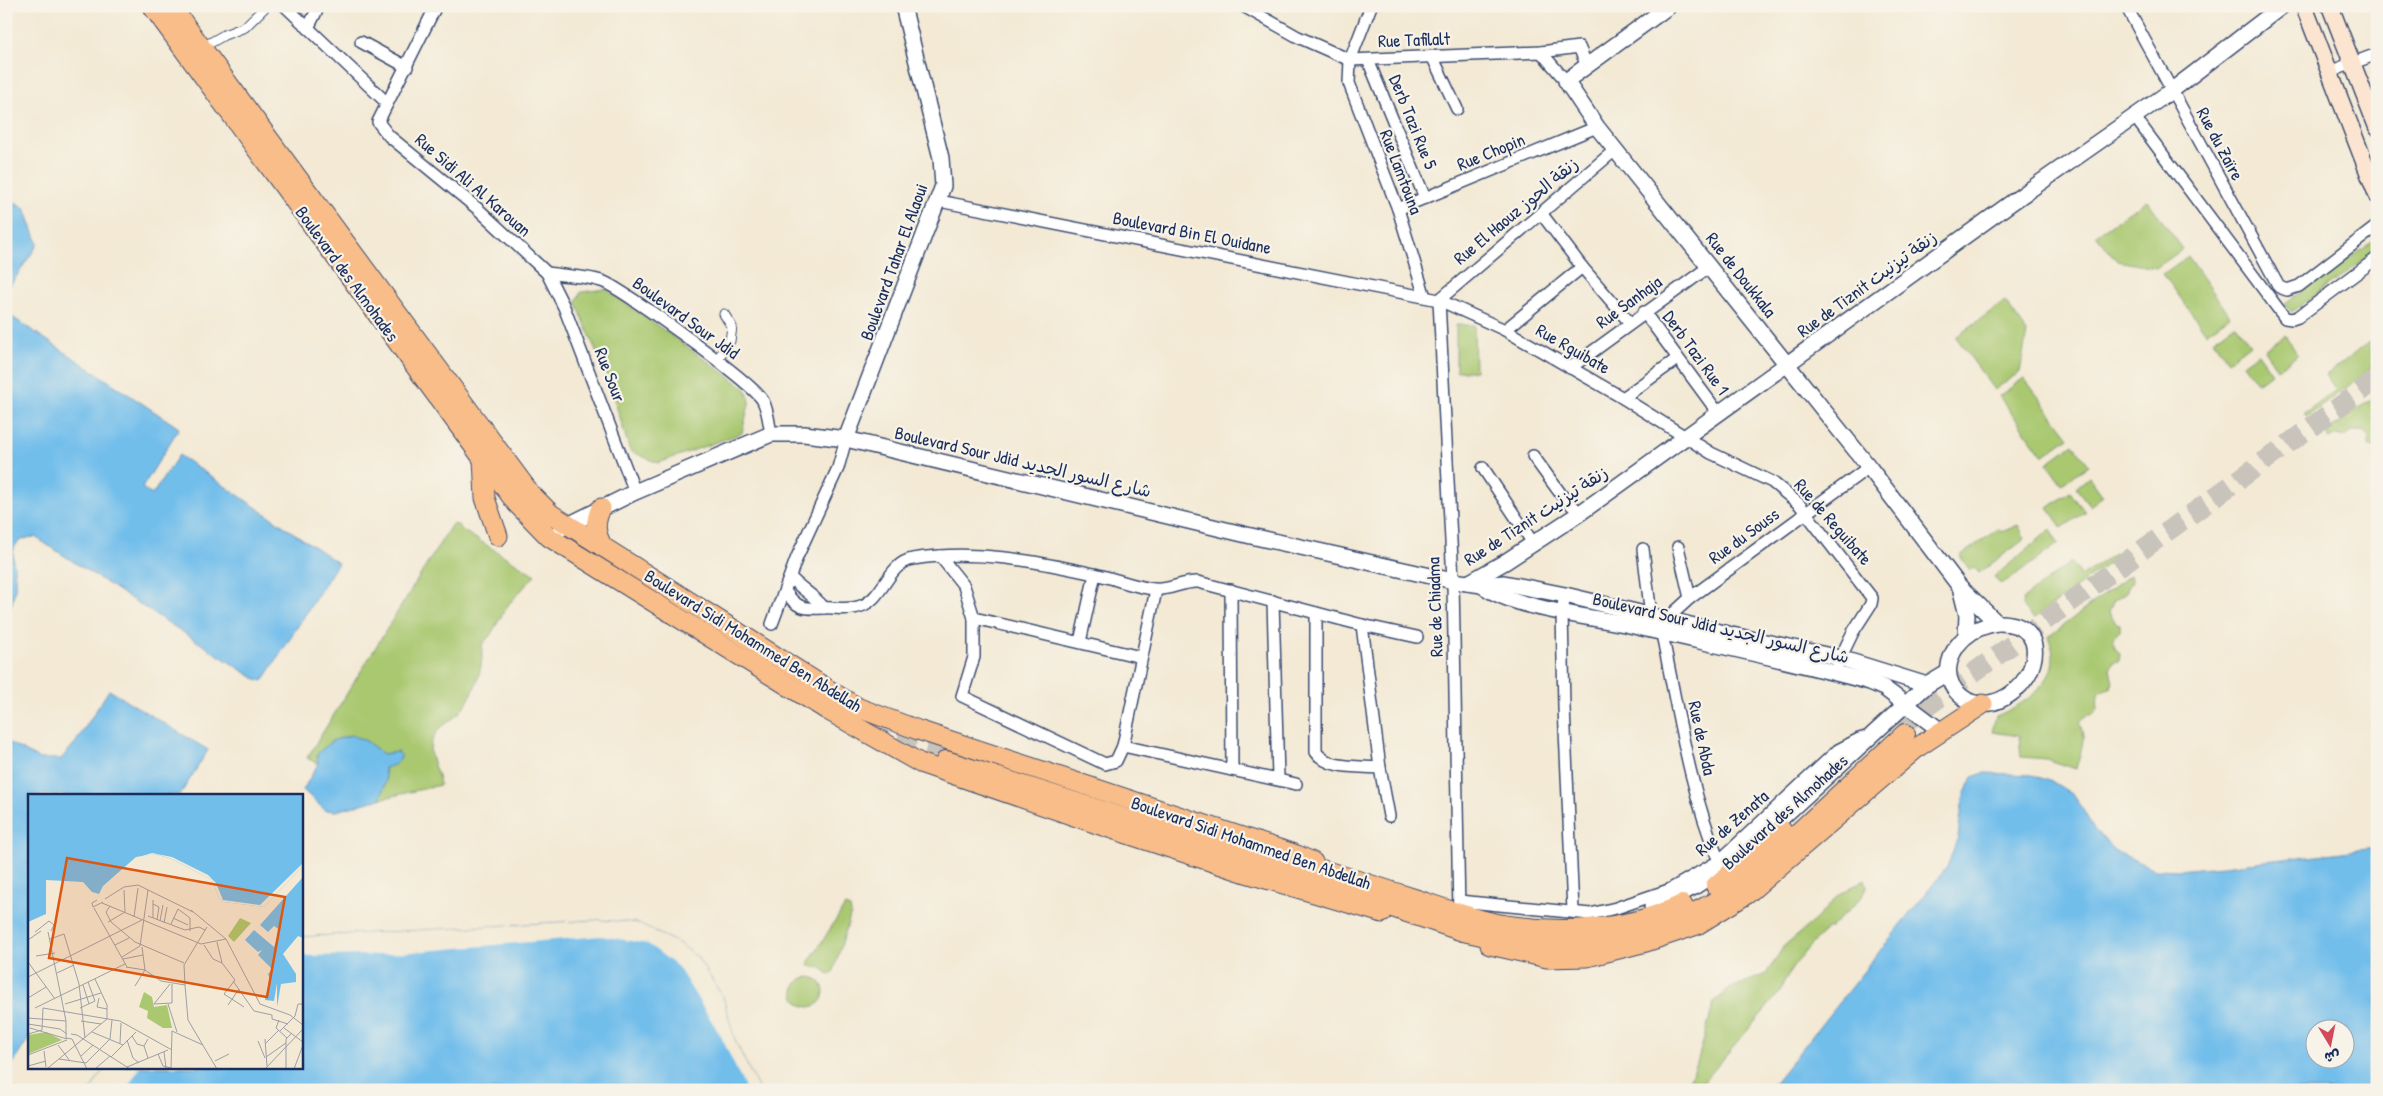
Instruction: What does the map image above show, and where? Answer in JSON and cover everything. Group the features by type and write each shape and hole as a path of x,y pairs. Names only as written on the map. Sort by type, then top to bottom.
{"highway":[{"name":"Boulevard Sidi Mohammed Ben Abdellah","path":"1902,730 1748,878 1700,911 1653,935 1579,946 1513,942 1463,931 1335,881 1459,908 1516,927 1574,919 1617,925 1644,919 1677,907 1714,887 1902,730"},
{"path":"948,756 1335,881"}],"main road":[{"name":"Boulevard des Almohades","path":"152,6 341,252 530,493 542,507 567,524"},
{"name":"Boulevard des Almohades","path":"171,6 203,48 483,459 516,504 549,537"},
{"path":"2304,6 2377,195"},
{"path":"2330,6 2354,63 2377,127"},
{"path":"483,459 485,498 498,536"},
{"path":"601,508 596,527 597,536 603,548"},
{"name":"Boulevard Sidi Mohammed Ben Abdellah","path":"567,524 859,708 1297,855 1335,881"},
{"name":"Boulevard Sidi Mohammed Ben Abdellah","path":"549,537 827,710 915,761 1249,874 1511,951 1546,958 1567,959 1606,953 1653,935"},
{"name":"Boulevard des Almohades","path":"1653,935 1697,924 1747,894 1918,747 1983,704"},
{"path":"915,761 925,760 932,750 932,738 923,731"}],"street":[{"path":"203,48 224,35 245,27 266,6"},
{"path":"285,6 386,102 407,67 436,6"},
{"path":"308,28 319,6"},
{"name":"Boulevard Tahar El Alaoui","path":"846,439 939,201 943,186 941,158 903,6"},
{"name":"Rue Tafilalt","path":"1243,6 1298,37 1350,60 1541,52 1579,47 1587,66"},
{"path":"1350,60 1371,6"},
{"path":"1541,52 1566,81 1669,6"},
{"name":"Rue du Zaïre","path":"2126,6 2275,283 2282,289 2291,289 2299,286 2377,226"},
{"name":"Rue de Tiznit زنقة تيزنيت","path":"1468,583 1505,562 1580,514 2134,116 2172,91 2282,6"},
{"path":"361,42 407,67"},
{"path":"2329,72 2377,54"},
{"path":"1432,56 1458,109"},
{"name":"Rue Lamtouna","path":"1350,60 1348,74 1351,91 1398,209 1425,297"},
{"name":"Derb Tazi Rue 5","path":"1368,60 1425,198"},
{"name":"Rue de Doukkala","path":"1566,81 1597,127 1869,467 1960,587 1997,623"},
{"name":"Rue Sidi Ali Al Karouan","path":"386,102 378,122 389,136 478,208 547,273"},
{"path":"2134,116 2285,318 2292,319 2298,317 2377,258"},
{"name":"Rue Chopin","path":"1398,209 1597,127"},
{"name":"Rue El Haouz زنقة الحوز","path":"1439,300 1615,150"},
{"name":"Boulevard Bin El Ouidane","path":"939,201 1439,300"},
{"path":"1541,213 1582,267 1630,323"},
{"name":"Rue Sanhaja","path":"1570,368 1644,312 1710,266"},
{"path":"1505,330 1582,267"},
{"name":"Boulevard Sour Jdid","path":"547,273 603,282 642,306 717,360 764,401 771,434"},
{"name":"Rue Sour","path":"547,273 564,307 634,492"},
{"name":"Rue Rguibate","path":"1439,300 1505,330 1623,398 1686,438"},
{"name":"Rue de Chiadma","path":"1439,300 1468,583 1459,908"},
{"name":"Derb Tazi Rue 1","path":"1644,312 1719,414"},
{"path":"717,360 730,341 732,327 724,314"},
{"path":"1623,398 1677,359"},
{"name":"Boulevard Sour Jdid شارع السور الجديد","path":"549,537 567,524 634,492 771,434 788,432 846,439 1251,536 1468,583 1504,596 1562,612 1662,634 1838,665 1878,685 1941,731"},
{"name":"Rue de Reguibate","path":"1686,438 1711,453 1772,482 1792,497 1806,512 1872,598 1871,604 1852,632 1838,665"},
{"path":"772,624 786,591 797,557 838,468 846,439"},
{"path":"1533,456 1563,497 1580,514"},
{"name":"Rue du Souss","path":"1667,619 1690,598 1869,467"},
{"path":"1482,468 1533,543"},
{"path":"1678,547 1690,598"},
{"path":"1643,549 1651,616"},
{"path":"786,591 790,598 801,607 811,610 824,608 848,609 862,606 873,600 903,563 911,559 940,556 994,555 1095,574 1156,590 1188,582 1231,590 1362,625 1417,637"},
{"path":"940,556 964,586 974,618 974,656 962,694 964,698 1105,764 1116,761 1123,746 1156,590"},
{"path":"1080,642 1095,574"},
{"path":"790,578 817,598 824,608"},
{"name":"Boulevard Sour Jdid شارع السور الجديد","path":"1468,583 1504,584 1565,594 1838,665 1927,685"},
{"name":"Rue de Doukkala","path":"1960,587 1967,615 1966,636"},
{"path":"1231,590 1232,770"},
{"path":"1565,594 1562,612 1574,919"},
{"path":"1272,601 1278,778"},
{"path":"1316,613 1316,752 1329,763 1380,768"},
{"path":"974,618 1141,657"},
{"path":"1662,634 1667,619"},
{"path":"1997,623 2014,625 2025,631 2033,642 2036,652 2034,666 2028,678 2013,691 1995,702 1983,704 1966,700 1956,692 1947,673 1952,656 1966,636 1984,626 1997,623"},
{"path":"1362,625 1380,768 1389,816"},
{"name":"Rue de Abda","path":"1662,634 1699,807 1719,861"},
{"name":"Boulevard des Almohades","path":"1574,919 1636,913 1687,891 1720,870 1745,851 1927,685 1947,673"},
{"name":"Rue de Zenata","path":"1574,919 1579,914 1590,914 1649,898 1669,890 1719,861 1838,750 1858,739 1870,736"},
{"path":"1123,746 1278,778 1296,784"}],"green space":[{"path":"2147,200 2183,249 2156,268 2117,261 2096,235"},
{"path":"2377,239 2377,251 2291,312 2285,303"},
{"path":"2188,256 2230,316 2206,333 2163,274"},
{"path":"606,289 745,388 750,400 742,433 658,463 630,451 610,385 576,302 581,292"},
{"path":"2005,301 2027,332 2020,372 1994,390 1956,337"},
{"path":"2235,324 2250,344 2228,361 2213,340"},
{"path":"1456,325 1474,325 1475,371 1456,371"},
{"path":"2285,335 2298,355 2277,369 2264,350"},
{"path":"2369,342 2375,366 2307,417 2304,413 2336,390 2326,375"},
{"path":"2258,353 2272,373 2257,383 2243,364"},
{"path":"2024,378 2069,437 2043,456 1999,396"},
{"path":"2377,395 2377,447 2369,446 2369,438 2362,431 2352,431 2344,437 2338,435 2329,439 2325,433"},
{"path":"2073,444 2089,465 2062,484 2047,463"},
{"path":"2089,477 2103,496 2090,506 2076,488"},
{"path":"2070,492 2085,512 2062,528 2048,508"},
{"path":"452,524 458,525 462,530 535,575 508,605 491,634 482,645 479,673 468,701 456,716 442,727 433,738 430,749 440,785 380,799 386,780 384,768 397,752 383,754 366,741 351,735 332,741 317,754 318,764 307,758"},
{"path":"2018,525 2025,539 1979,573 1974,567 1970,570 1960,556 1998,529 2002,532"},
{"path":"2051,529 2058,544 2005,583 1999,583 1994,577"},
{"path":"2115,553 2118,556 2034,619 2022,606 2023,599 2071,562 2082,576"},
{"path":"2130,575 2132,581 2126,592 2114,600 2109,612 2116,623 2120,624 2120,631 2114,639 2114,645 2120,653 2119,661 2114,662 2110,669 2113,682 2110,688 2103,690 2099,695 2097,701 2098,708 2094,714 2081,720 2083,741 2076,769 2046,759 2021,757 2019,736 1992,732 1996,716 2032,696 2048,676 2052,664 2053,651 2048,637"},
{"path":"1865,879 1867,887 1862,897 1810,946 1787,976 1780,992 1697,1090 1685,1090 1697,1063 1714,1002 1731,988 1766,974 1784,946 1815,920 1840,894"},
{"path":"845,906 850,908 851,913 833,973 830,975 821,968 810,966 808,963"},
{"path":"809,977 820,981 824,992 820,1003 809,1007 798,1003 794,992 798,981"}],"water":[{"path":"6,6 10,6 6,82"},
{"path":"6,197 25,208 38,244 6,292"},
{"path":"6,313 179,428 142,488 152,495 179,455 338,563 263,681 254,678 35,537 24,539 14,549 15,589 6,624"},
{"path":"109,690 208,750 181,794 28,794 28,1040 6,1074 6,741 39,759 61,759 76,742"},
{"path":"351,735 366,741 383,754 397,752 402,756 394,765 384,768 386,780 380,799 336,811 325,810 303,790 318,764 317,754 332,741"},
{"path":"1984,773 2032,775 2053,782 2075,796 2094,829 2117,852 2155,869 2177,870 2223,866 2377,848 2377,1090 1769,1090 1947,867 1958,837 1963,798 1972,777"},
{"path":"599,920 636,923 678,943 697,957 723,997 735,1041 759,1090 91,1090 104,1068 302,1068 302,937"}],"pier":[{"path":"599,920 636,923 678,943 697,957 723,997 735,1041 759,1090 746,1090 721,1036 678,967 648,944 601,936 377,955 302,956 302,937"},
{"path":"104,1068 139,1068 126,1090 91,1090"}],"tunnel":[{"path":"1899,727 2377,379"},
{"path":"845,708 896,735 949,750"}]}
